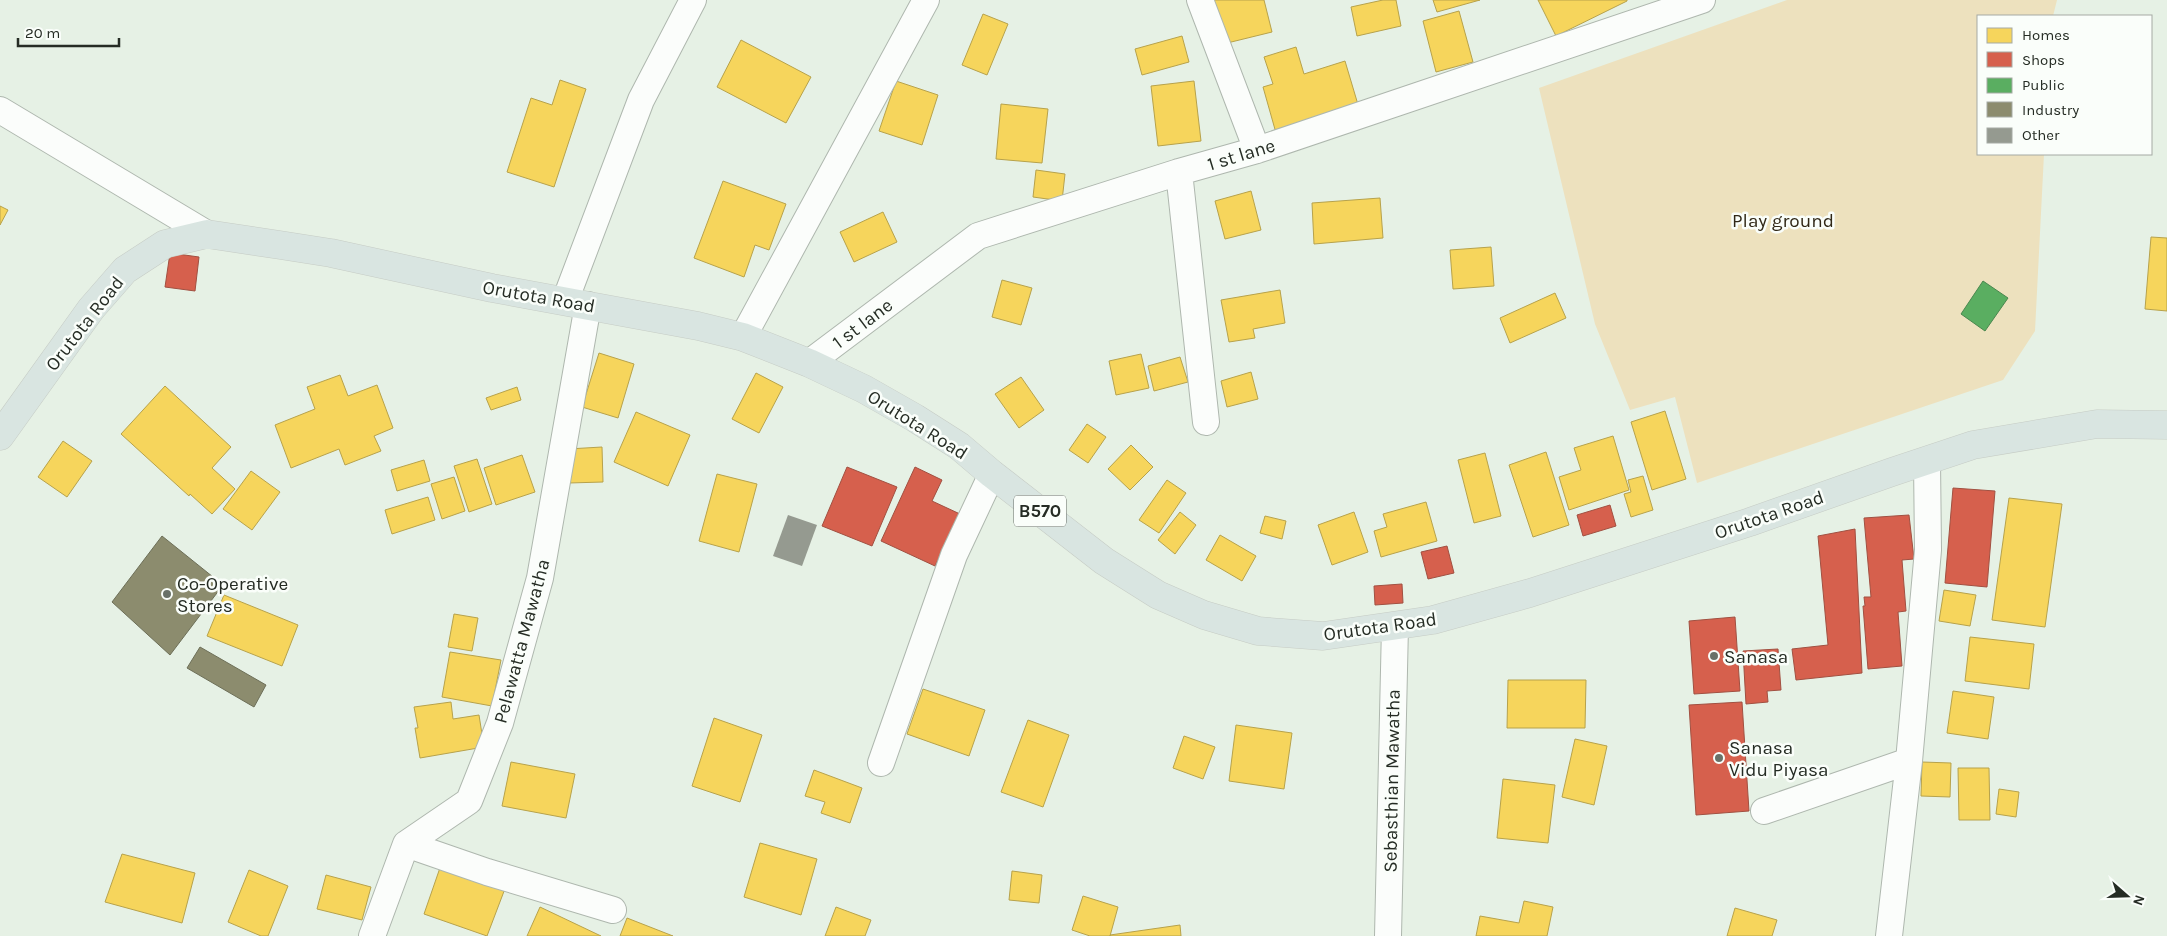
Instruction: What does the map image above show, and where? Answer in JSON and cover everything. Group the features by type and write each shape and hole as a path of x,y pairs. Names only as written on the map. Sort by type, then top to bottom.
{"main road":[{"name":"Orutota Road","path":"0,436 91,309 125,270 165,244 207,234 331,253 433,276 698,326 743,337 809,362 864,389 960,446 992,474 1104,561 1158,595 1204,615 1258,631 1323,636 1433,620 1530,593 1750,522 1973,445 2047,431 2098,424 2167,425"}],"street":[{"name":"Pelawatta Mawatha","path":"406,844 469,801 500,723 540,578 576,303 641,100 693,0"},
{"path":"743,337 926,0"},
{"path":"1200,0 1257,150"},
{"name":"1 st lane","path":"809,362 978,236 1179,172 1257,150 1702,0"},
{"path":"0,110 207,234"},
{"path":"1179,172 1206,422"},
{"path":"1889,936 1909,761 1928,550 1927,460"},
{"path":"881,763 954,555 992,474"},
{"name":"Sebasthian Mawatha","path":"1388,936 1395,626"},
{"path":"1764,811 1909,761"},
{"path":"372,936 406,844 487,872 613,910"}],"green space":[{"name":"Play ground","path":"1787,0 2057,0 2053,15 1977,15 1977,155 2044,155 2035,331 2003,380 1697,483 1675,397 1630,410 1595,324 1539,88"}],"building: Homes":[{"path":"1208,0 1264,0 1272,32 1219,45"},
{"path":"1383,0 1396,0 1401,26 1357,36 1351,7"},
{"path":"1433,0 1480,0 1437,12"},
{"path":"1538,0 1627,0 1627,1 1556,36"},
{"path":"1459,11 1473,62 1436,72 1423,21"},
{"path":"983,14 1008,24 987,75 962,65"},
{"path":"1182,36 1189,62 1142,75 1135,49"},
{"path":"741,40 811,77 786,123 717,87"},
{"path":"1296,47 1304,74 1345,61 1359,108 1276,133 1263,87 1273,84 1264,57"},
{"path":"560,80 586,89 554,187 507,172 531,98 552,105"},
{"path":"896,81 938,95 922,145 879,131"},
{"path":"1194,81 1201,141 1158,146 1151,86"},
{"path":"1001,104 1048,109 1042,163 996,159"},
{"path":"1036,170 1065,174 1062,201 1033,197"},
{"path":"723,181 786,204 769,250 755,245 744,277 694,258"},
{"path":"1251,191 1261,230 1225,239 1215,201"},
{"path":"1380,198 1383,238 1314,244 1312,203"},
{"path":"0,206 8,210 0,225"},
{"path":"883,212 897,242 854,262 840,232"},
{"path":"2151,237 2167,238 2167,311 2145,309"},
{"path":"1491,247 1494,286 1453,289 1450,250"},
{"path":"1002,280 1032,288 1021,325 992,317"},
{"path":"1280,290 1285,323 1253,329 1255,338 1229,342 1221,300"},
{"path":"1555,293 1566,318 1510,343 1500,318"},
{"path":"599,353 634,364 618,418 582,407"},
{"path":"1141,354 1149,388 1116,395 1109,361"},
{"path":"1180,357 1188,382 1154,391 1148,366"},
{"path":"1251,372 1258,399 1227,407 1221,381"},
{"path":"756,373 783,387 759,433 732,419"},
{"path":"340,375 348,396 377,385 393,428 374,436 381,451 345,465 339,449 291,468 275,425 315,409 307,387"},
{"path":"1021,377 1044,410 1019,428 995,394"},
{"path":"165,386 231,447 212,468 235,489 212,514 190,494 189,496 121,434"},
{"path":"517,387 521,400 491,410 486,398"},
{"path":"1665,411 1686,479 1652,490 1631,422"},
{"path":"636,412 690,435 668,486 614,462"},
{"path":"1087,424 1106,437 1088,463 1069,450"},
{"path":"1613,436 1629,490 1569,510 1559,477 1581,470 1574,448"},
{"path":"63,441 92,461 67,497 38,477"},
{"path":"1131,445 1153,467 1130,490 1108,469"},
{"path":"602,447 603,482 569,483 568,449"},
{"path":"1546,452 1569,525 1533,537 1509,465"},
{"path":"1485,453 1501,516 1474,523 1458,460"},
{"path":"522,455 535,492 496,505 484,468"},
{"path":"477,459 492,504 469,512 454,466"},
{"path":"424,460 430,481 397,491 391,470"},
{"path":"251,471 280,492 252,530 223,509"},
{"path":"717,474 757,484 739,552 699,541"},
{"path":"1643,476 1653,510 1631,517 1624,494 1631,492 1628,480"},
{"path":"454,477 465,511 442,519 431,484"},
{"path":"1167,480 1186,493 1159,533 1139,520"},
{"path":"428,497 435,520 392,534 385,510"},
{"path":"2009,498 2062,504 2045,627 1992,620"},
{"path":"1426,502 1437,541 1381,557 1374,531 1387,527 1383,514"},
{"path":"1180,512 1196,525 1175,554 1158,540"},
{"path":"1354,512 1368,552 1332,565 1318,525"},
{"path":"1265,516 1286,521 1282,539 1260,533"},
{"path":"1220,535 1256,556 1242,581 1206,560"},
{"path":"1944,590 1976,595 1970,626 1939,621"},
{"path":"224,595 298,625 282,666 207,636"},
{"path":"454,614 478,618 472,651 448,647"},
{"path":"1970,637 2034,644 2029,689 1965,681"},
{"path":"450,652 501,660 492,706 442,697"},
{"path":"1508,680 1586,680 1585,728 1507,728"},
{"path":"923,689 985,710 969,756 907,734"},
{"path":"1953,691 1994,697 1988,739 1947,733"},
{"path":"451,702 453,719 479,715 484,747 420,758 415,728 418,728 414,707"},
{"path":"714,718 762,735 740,802 692,786"},
{"path":"1028,720 1069,735 1043,807 1001,792"},
{"path":"1236,725 1292,733 1284,789 1229,781"},
{"path":"1184,736 1215,747 1203,779 1173,768"},
{"path":"1575,739 1607,746 1594,805 1562,797"},
{"path":"511,762 575,774 566,818 502,806"},
{"path":"1922,762 1951,763 1950,797 1921,796"},
{"path":"1958,768 1989,768 1990,820 1959,820"},
{"path":"814,770 862,788 850,823 821,813 825,802 805,796"},
{"path":"1503,779 1555,785 1548,843 1497,838"},
{"path":"1999,789 2019,792 2016,817 1996,814"},
{"path":"760,843 817,859 801,915 744,897"},
{"path":"122,854 195,873 182,923 105,902"},
{"path":"442,862 506,886 487,936 424,914"},
{"path":"249,870 288,886 268,936 261,936 228,922"},
{"path":"1012,871 1042,875 1039,903 1009,900"},
{"path":"326,875 371,887 362,920 317,909"},
{"path":"1083,896 1118,907 1110,936 1090,936 1072,930"},
{"path":"1524,901 1553,907 1547,936 1476,936 1480,916 1519,923"},
{"path":"540,907 601,936 527,936"},
{"path":"836,907 871,920 865,936 825,936"},
{"path":"1735,908 1777,920 1772,936 1727,936"},
{"path":"627,918 673,936 620,936"},
{"path":"1180,925 1181,936 1110,936 1110,935"}],"building: Shops":[{"path":"170,253 199,257 195,291 165,287"},
{"path":"847,467 897,487 872,546 822,526"},
{"path":"915,467 942,480 932,501 960,514 935,566 881,541"},
{"path":"1953,488 1995,491 1987,587 1945,583"},
{"path":"1610,505 1616,526 1583,536 1577,515"},
{"path":"1909,515 1914,559 1902,560 1906,611 1898,612 1902,666 1868,669 1863,606 1865,606 1864,597 1871,597 1864,518"},
{"path":"1855,529 1862,673 1796,680 1792,649 1828,645 1818,536"},
{"path":"1447,546 1454,573 1428,579 1421,552"},
{"path":"1402,584 1403,603 1375,605 1374,586"},
{"name":"Sanasa","path":"1735,617 1740,691 1694,694 1689,621"},
{"name":"Sanasa","path":"1778,649 1781,690 1767,691 1768,702 1746,704 1743,651"},
{"name":"Sanasa Vidu Piyasa","path":"1742,702 1749,811 1696,815 1689,705"}],"building: Public":[{"path":"1983,281 2008,298 1985,331 1961,314"}],"building: Industry":[{"name":"Co-Operative Stores","path":"162,536 223,585 170,655 112,602"},
{"name":"Co-Operative Stores","path":"200,647 266,685 254,707 187,668"}],"building: Other":[{"path":"788,515 817,525 802,566 773,556"}],"place":[{"name":"Co-Operative Stores","path":"167,594"},
{"name":"Sanasa","path":"1714,656"},
{"name":"Sanasa Vidu Piyasa","path":"1719,758"}]}
